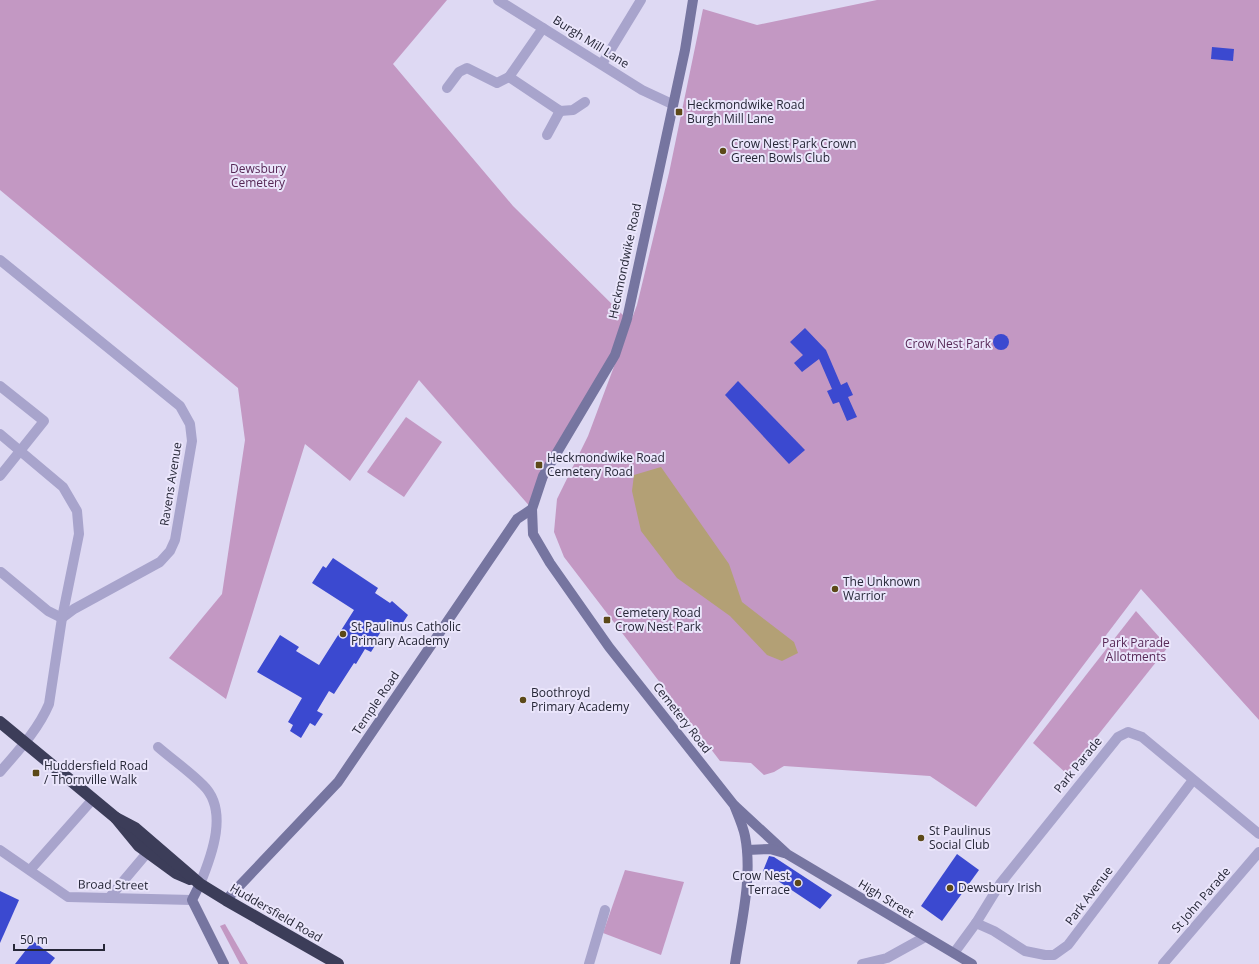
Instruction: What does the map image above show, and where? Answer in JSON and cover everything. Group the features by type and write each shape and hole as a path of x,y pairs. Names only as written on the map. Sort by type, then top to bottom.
{"highway":[{"name":"Huddersfield Road","path":"0,722 116,818 139,846 147,853 176,873 200,884 338,964"},
{"name":"Huddersfield Road","path":"116,818 135,828 200,884"}],"main road":[{"name":"Heckmondwike Road","path":"532,509 543,476 615,355 627,320 684,50 693,0"},
{"name":"Cemetery Road","path":"532,509 533,534 550,563 609,647 734,804 745,835 747,850 745,893 735,964"},
{"name":"Temple Road","path":"226,900 338,782 517,519 532,509"},
{"name":"High Street","path":"734,804 788,854 924,937 972,964"},
{"name":"High Street","path":"747,850 770,849 788,854"},
{"path":"200,884 192,900 224,964"}],"street":[{"name":"Burgh Mill Lane","path":"498,0 642,90 672,104"},
{"path":"602,64 641,0"},
{"path":"447,88 459,72 467,68 497,83 508,77 543,28"},
{"path":"508,77 560,111 573,110 585,102"},
{"path":"548,135 560,111"},
{"name":"Ravens Avenue","path":"0,260 180,406 190,424 192,442 175,540 170,551 160,562 74,609 62,618"},
{"path":"0,386 44,421 0,476"},
{"path":"0,434 63,487 77,512 79,534 62,618 50,704 44,716 26,742 0,772"},
{"path":"1,572 48,611 62,618"},
{"name":"Park Parade","path":"954,953 976,923 1000,884 1027,848 1118,737 1128,732 1142,737 1259,834"},
{"path":"158,747 204,786 213,800 216,817 215,835 209,862 200,884"},
{"name":"Park Avenue","path":"976,923 994,931 1025,951 1045,956 1054,955 1068,945 1193,780"},
{"path":"30,870 93,799"},
{"name":"Broad Street","path":"0,850 68,897 192,900"},
{"name":"St John Parade","path":"1163,964 1259,852"},
{"path":"109,898 147,853"},
{"path":"589,964 605,910"},
{"path":"862,964 887,958 924,937"}],"green space":[{"name":"Dewsbury Cemetery","path":"0,0 447,0 393,64 513,206 627,319 615,355 578,418 532,509 419,380 350,481 305,444 226,699 169,658 222,594 245,440 238,388 0,190"},
{"name":"Crow Nest Park","path":"877,0 1259,0 1259,720 1141,589 976,807 930,776 784,766 774,772 764,775 751,763 720,761 564,557 554,532 557,499 588,436 637,305 669,173 703,9 757,25"},
{"path":"406,417 442,442 404,497 367,472"},
{"name":"Park Parade Allotments","path":"1136,611 1168,647 1067,774 1033,743"},
{"path":"625,870 684,882 661,955 603,933"},
{"path":"225,924 248,964 240,964 220,926"}],"shaded area":[{"path":"661,467 729,564 742,602 794,642 798,653 782,661 767,655 730,616 677,578 641,531 632,491 634,475"}],"building":[{"path":"1212,47 1234,49 1233,61 1211,59"},
{"path":"805,328 826,350 841,385 847,382 853,395 848,397 857,417 847,421 839,402 833,404 827,391 832,389 819,359 802,372 794,363 803,355 790,342"},
{"path":"1001,334 1008,339 1009,342 1004,349 1001,350 994,345 993,342 998,335"},
{"path":"738,381 805,450 789,464 725,395"},
{"path":"333,558 378,588 375,593 390,603 392,601 408,615 398,630 386,623 374,643 376,644 371,652 365,649 334,694 329,691 317,711 323,714 315,726 310,723 301,738 290,731 293,725 288,722 302,698 257,672 280,635 299,647 296,651 319,665 354,610 312,583 323,566 326,568"},
{"name":"Dewsbury Irish","path":"957,854 979,870 942,921 921,906"},
{"name":"Crow Nest Terrace","path":"769,856 774,857 832,895 820,909 763,871"},
{"path":"0,891 19,900 0,943"},
{"path":"33,941 55,958 50,964 15,964"}],"place":[{"name":"Heckmondwike Road Burgh Mill Lane","path":"679,112"},
{"name":"Crow Nest Park Crown Green Bowls Club","path":"723,151"},
{"name":"Heckmondwike Road Cemetery Road","path":"539,465"},
{"name":"The Unknown Warrior","path":"835,589"},
{"name":"Cemetery Road Crow Nest Park","path":"607,620"},
{"name":"St Paulinus Catholic Primary Academy","path":"343,634"},
{"name":"Boothroyd Primary Academy","path":"523,700"},
{"name":"Huddersfield Road / Thornville Walk","path":"36,773"},
{"name":"St Paulinus Social Club","path":"921,838"},
{"name":"Crow Nest Terrace","path":"798,883"},
{"name":"Dewsbury Irish","path":"950,888"}]}
